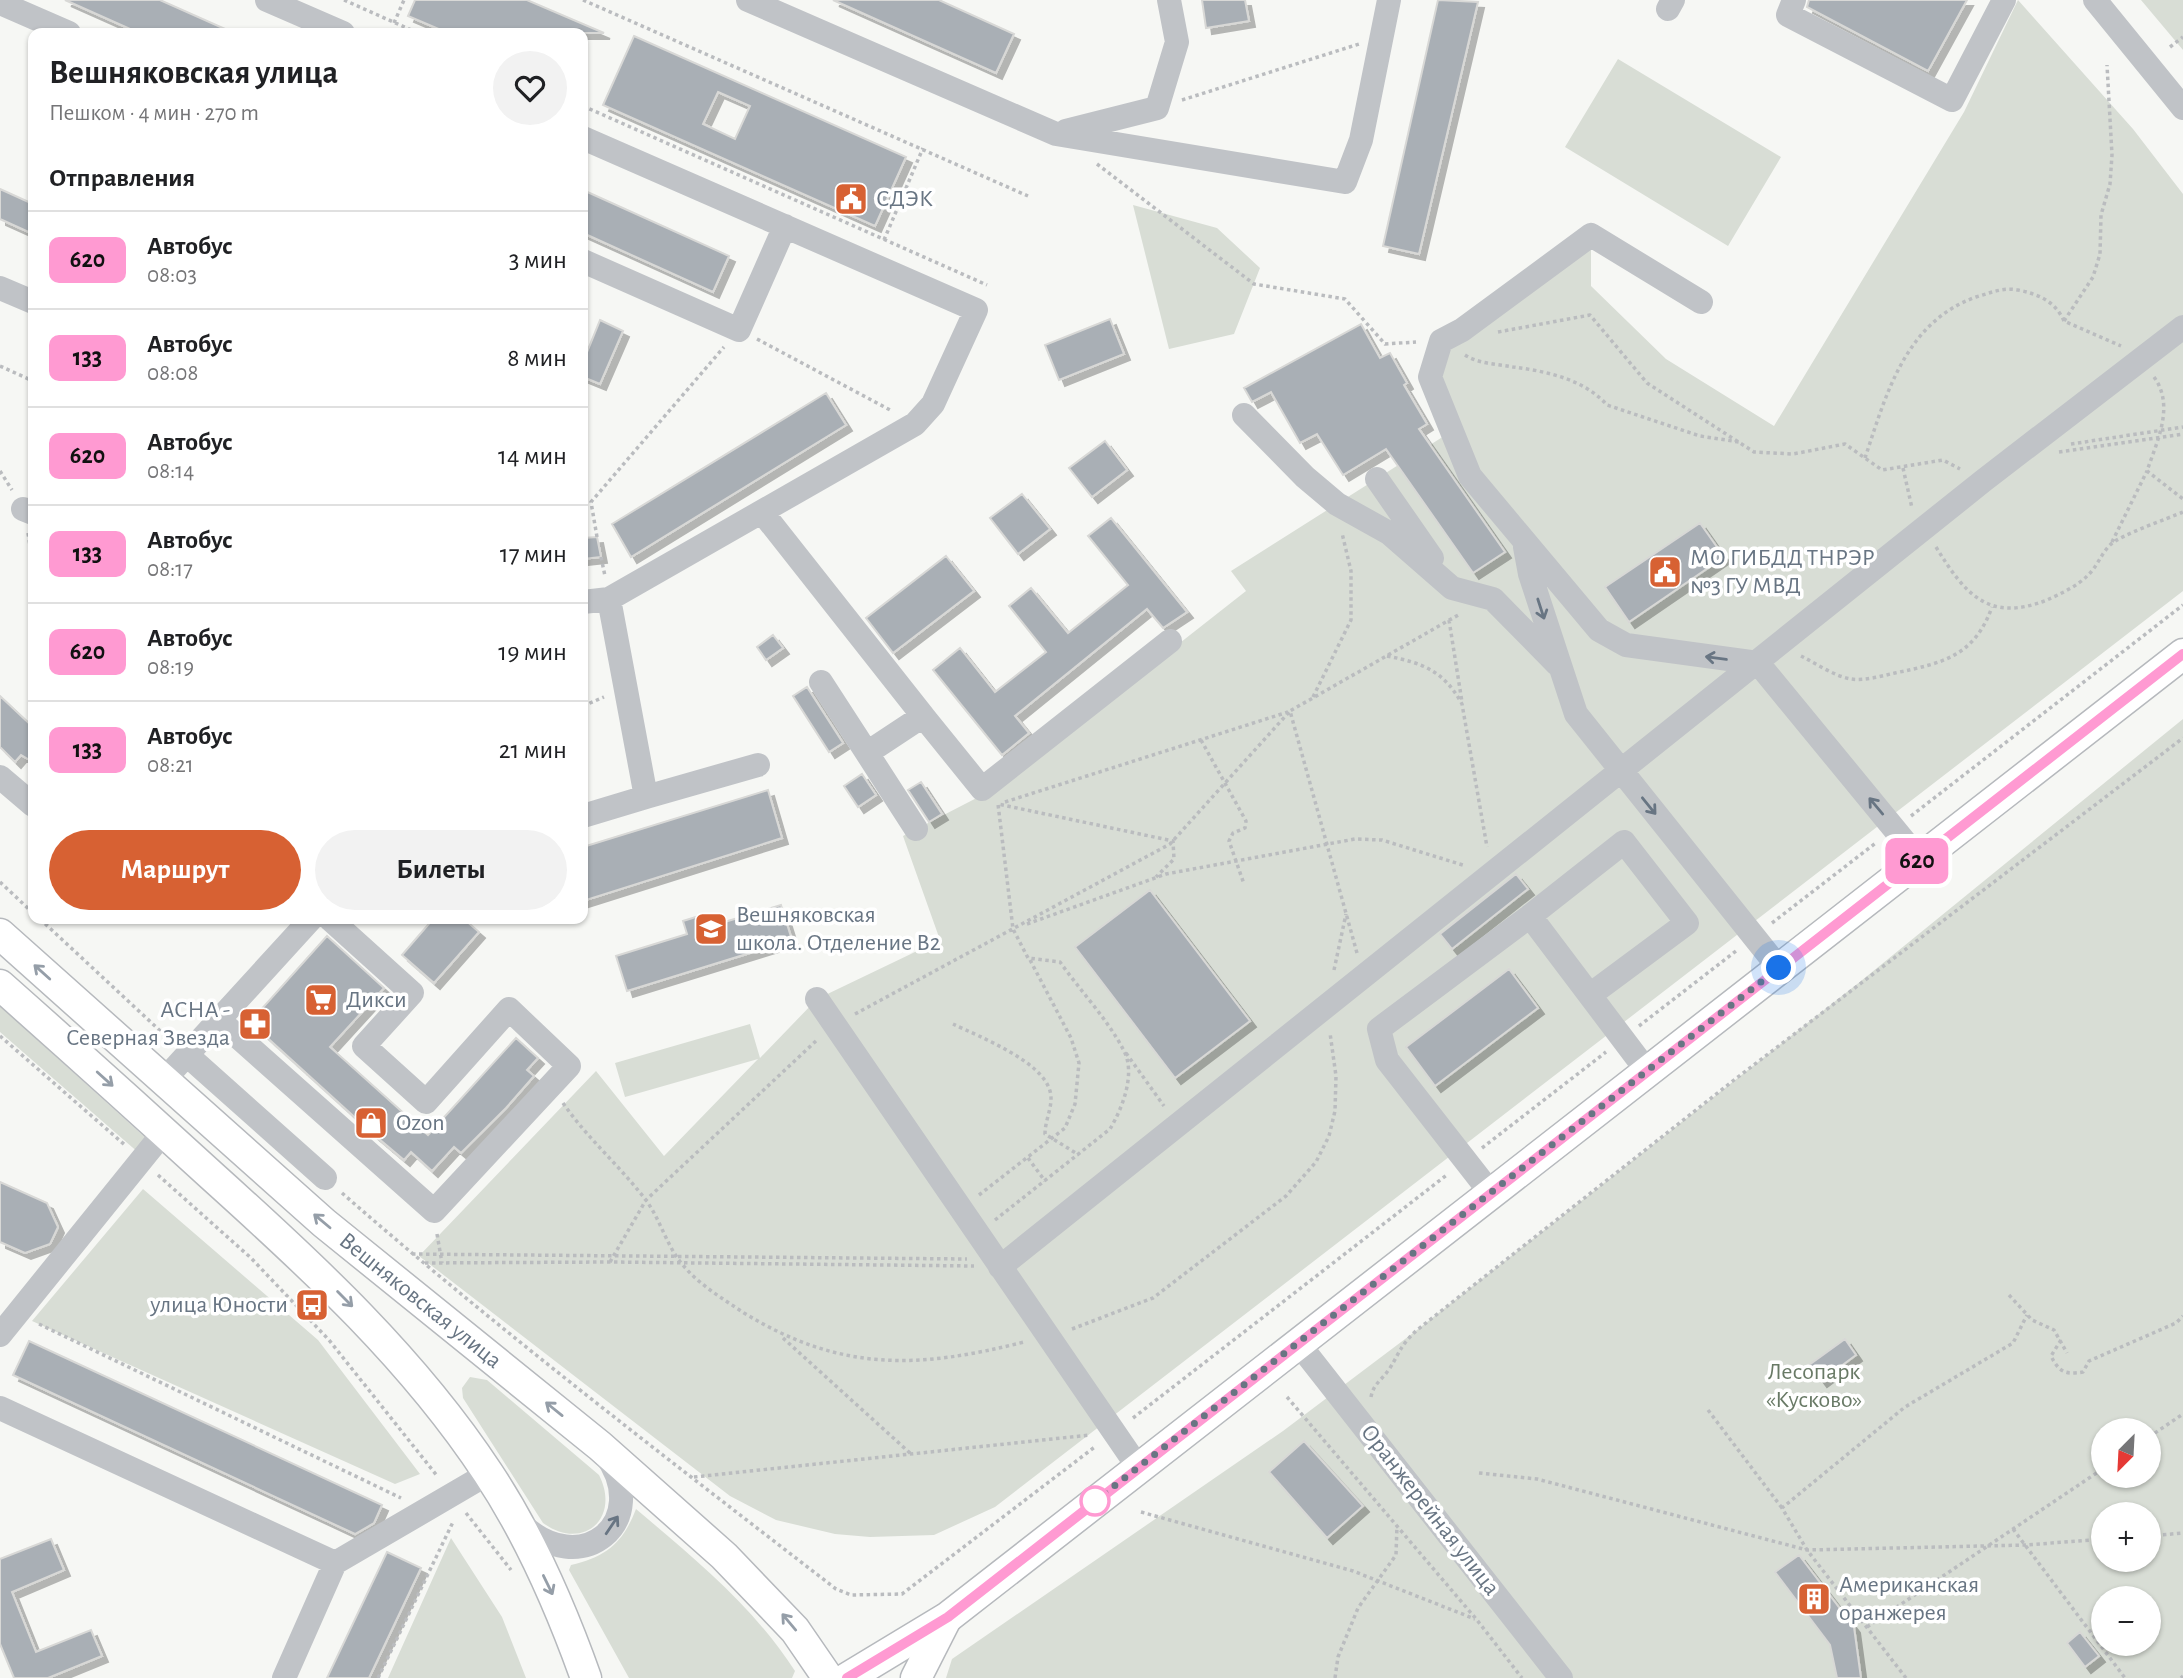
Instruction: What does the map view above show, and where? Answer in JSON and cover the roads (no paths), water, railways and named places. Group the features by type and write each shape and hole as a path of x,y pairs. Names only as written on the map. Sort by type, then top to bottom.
{"main road":[{"path":"847,1678 948,1617 2183,654"},
{"name":"Вешняковская улица","path":"0,934 324,1223 600,1446 769,1599 795,1630 828,1678"},
{"name":"Вешняковская улица","path":"0,985 353,1306 436,1402 489,1473 514,1516 566,1621 586,1678"},
{"path":"916,1678 948,1617"},
{"path":"566,1621 600,1678"}],"street":[{"path":"267,0 331,28"},
{"path":"748,0 1056,134 1345,182 1361,140 1389,0"},
{"path":"1056,134 1157,108 1177,41 1169,0"},
{"path":"1794,0 1788,15 1952,100 2004,0"},
{"path":"2095,0 2183,108"},
{"path":"0,3 58,28"},
{"path":"588,140 976,310 933,404 915,424 609,599 588,601"},
{"path":"588,263 739,330 785,226"},
{"path":"1701,302 1591,235 1451,335 1430,377 1470,476 1599,630 1626,645 1758,663 1919,859"},
{"path":"0,288 28,300"},
{"path":"998,1263 1178,1125 1983,481 2183,327"},
{"path":"1244,415 1305,477 1337,504 1389,533 1452,588 1493,599 1560,666"},
{"path":"1377,479 1452,588"},
{"path":"762,512 982,789 992,795 1170,641"},
{"path":"1524,543 1530,574 1576,714 1779,968"},
{"path":"609,599 646,797"},
{"path":"821,682 916,829"},
{"path":"867,753 923,716"},
{"path":"588,814 758,765"},
{"path":"0,777 28,801"},
{"path":"1490,1192 1387,1060 1378,1029 1624,842 1687,923 1590,995"},
{"path":"1530,916 1647,1071"},
{"path":"163,1081 306,924"},
{"path":"219,1020 434,1211 569,1066 509,1009 426,1102 364,1046 412,993 336,924"},
{"path":"817,999 1138,1468"},
{"path":"187,1055 325,1178"},
{"path":"0,1335 164,1132"},
{"name":"Оранжерейная улица","path":"1298,1343 1561,1678"},
{"path":"0,1408 335,1563"},
{"path":"514,1516 532,1534 552,1545 571,1549 588,1546 601,1538 620,1512 623,1494 617,1470 600,1446"},
{"path":"284,1678 335,1563 424,1509 456,1499 489,1473"}],"place":[{"name":"СДЭК","path":"851,199"},
{"name":"МО ГИБДД ТНРЭР №3 ГУ МВД","path":"1665,572"},
{"name":"Вешняковская школа. Отделение В2","path":"711,929"},
{"name":"Дикси","path":"321,1000"},
{"name":"АСНА - Северная Звезда","path":"255,1024"},
{"name":"Ozon","path":"371,1123"},
{"name":"улица Юности","path":"312,1305"},
{"name":"Американская оранжерея","path":"1814,1599"}],"park label":[{"name":"Лесопарк «Кусково»","path":"1814,1386"}]}
